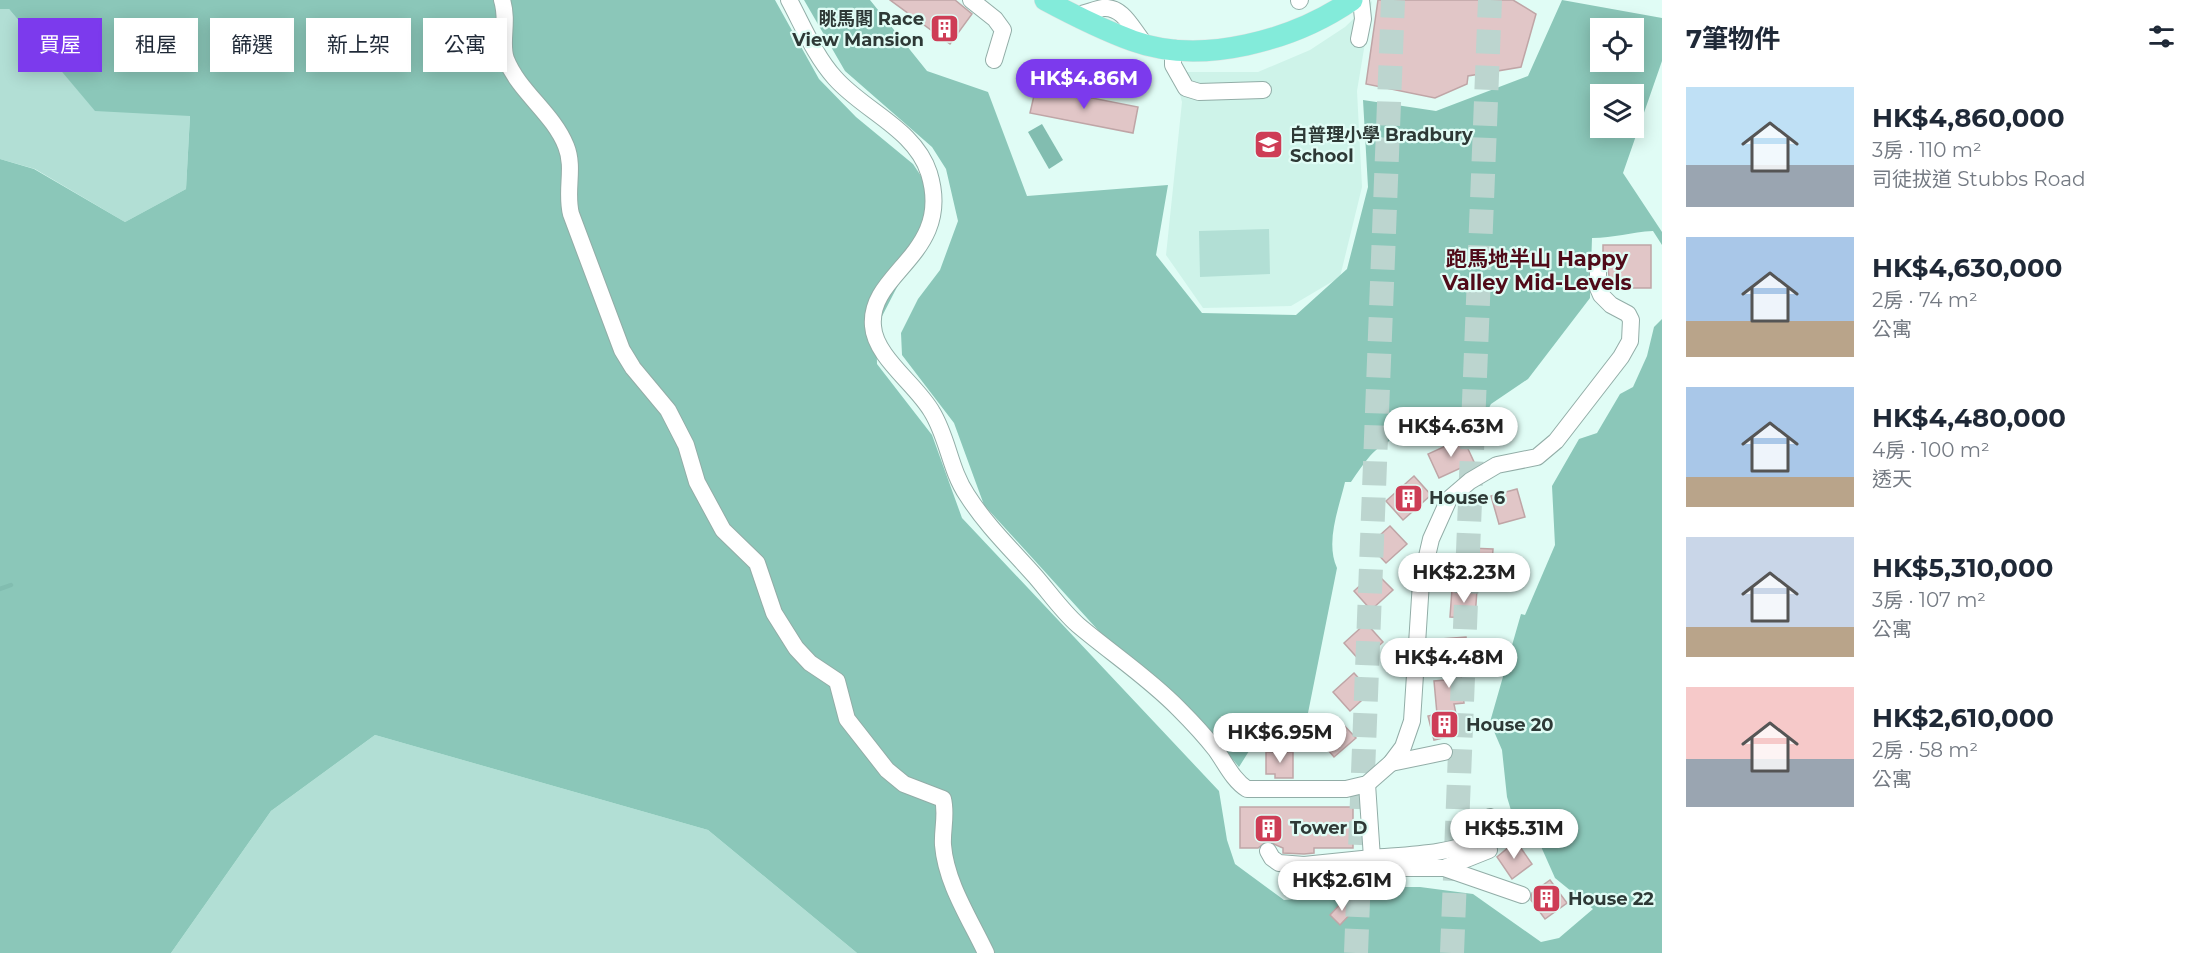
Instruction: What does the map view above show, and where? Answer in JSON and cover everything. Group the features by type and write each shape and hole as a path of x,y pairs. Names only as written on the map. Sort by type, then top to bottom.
{"main road":[{"path":"1045,0 1134,42 1173,48 1210,49 1257,43 1305,26 1352,0"}],"street":[{"path":"502,0 507,20 505,57 519,81 566,145 570,165 571,214 624,356 668,410 686,446 703,495 725,533 747,551 757,563 774,613 795,648 810,663 837,681 847,719 891,775 908,786 943,799 946,809 944,846 953,886 986,953"},
{"path":"789,0 829,71 858,101 909,140 921,156 929,173 933,205 928,228 914,254 882,292 873,311 873,332 882,350 933,412 964,492 979,513 1076,623 1178,707 1241,785 1253,790 1346,789 1367,784 1391,763 1403,747 1412,721 1421,582 1431,539 1449,499 1470,481 1497,465 1537,457 1556,441 1621,357 1630,341 1631,320 1628,315 1611,305 1601,295 1598,288 1598,267"},
{"path":"971,0 995,19 1003,30 994,60"},
{"path":"1359,39 1363,19 1361,0"},
{"path":"1173,48 1173,65 1186,88 1199,92 1263,90"},
{"path":"1391,763 1444,752"},
{"path":"1367,784 1372,858"},
{"path":"1269,851 1272,858 1279,862 1297,865 1428,853 1482,837 1489,827 1490,817"},
{"path":"1444,868 1489,850"},
{"path":"1372,858 1405,868 1444,868 1522,895"}],"shaded area":[{"path":"0,0 775,0 819,79 856,117 913,164 923,179 932,219 876,328 877,364 932,435 962,518 1219,791 1227,840 1235,864 1284,900 1314,897 1345,886 1359,892 1368,884 1373,887 1420,887 1473,894 1541,942 1559,938 1593,909 1555,878 1539,842 1513,817 1507,797 1502,750 1490,722 1521,614 1525,615 1555,545 1552,486 1579,439 1597,433 1620,394 1633,387 1647,356 1654,327 1662,319 1662,953 857,953 708,830 375,735 271,811 171,953 0,953 0,159 34,169 125,222 186,189 190,116 95,111 62,72 102,72 102,18 18,20 9,9 0,9"},
{"path":"804,0 870,0 927,71 988,92 1027,196 1168,185 1156,255 1202,313 1296,315 1347,269 1368,187 1363,100 1436,111 1528,76 1562,0 1662,18 1662,61 1644,113 1644,84 1590,84 1590,138 1635,138 1623,173 1662,232 1662,245 1653,231 1592,238 1590,298 1528,379 1491,404 1474,437 1433,431 1392,439 1367,459 1351,482 1345,482 1333,536 1332,547 1337,568 1305,728 1249,751 1239,767 1217,740 1107,640 984,505 954,423 902,355 901,333 918,299 940,270 958,221 946,169 932,147 845,71"},
{"name":"白普理小學 Bradbury School","path":"1372,1 1357,91 1362,187 1340,277 1291,306 1203,308 1166,255 1182,102 1174,72 1258,72 1310,50 1345,27"},
{"path":"0,9 9,9 18,20 18,72 63,72 95,110 190,115 186,189 125,222 35,169 0,159"},
{"path":"1042,124 1063,160 1049,169 1028,132"},
{"path":"1269,229 1270,274 1200,277 1199,231"},
{"path":"375,735 708,830 857,953 171,953 271,811"}],"building":[{"name":"眺馬閣 Race View Mansion","path":"890,0 955,0 972,14 950,44"},
{"path":"1378,0 1513,0 1536,14 1521,67 1468,76 1467,84 1435,98 1366,84"},
{"path":"1036,87 1138,107 1133,133 1030,113"},
{"path":"1603,245 1651,245 1651,288 1610,288 1608,266 1603,258"},
{"path":"1463,438 1474,462 1439,478 1428,454"},
{"name":"House 6","path":"1414,476 1431,495 1403,520 1386,501"},
{"path":"1517,489 1525,517 1499,524 1491,496"},
{"path":"1390,526 1407,544 1386,563 1369,545"},
{"path":"1468,548 1493,549 1491,577 1466,576"},
{"path":"1375,572 1393,590 1371,610 1354,591"},
{"path":"1452,589 1477,590 1475,618 1450,617"},
{"path":"1366,623 1383,642 1361,662 1344,643"},
{"path":"1466,637 1469,664 1460,665 1464,703 1454,704 1460,734 1434,740 1428,716 1437,714 1434,681 1445,680 1441,639"},
{"path":"1354,673 1371,692 1350,711 1333,692"},
{"path":"1338,719 1356,738 1334,757 1317,737"},
{"path":"1266,752 1293,752 1293,778 1275,778 1275,774 1266,774"},
{"path":"1240,807 1353,807 1353,848 1314,848 1314,853 1283,853 1283,848 1267,841 1258,848 1240,848"},
{"path":"1516,841 1532,864 1512,879 1497,857"},
{"name":"House 22","path":"1550,880 1567,903 1545,919 1531,900 1532,893"},
{"path":"1345,899 1355,909 1340,925 1330,915"}],"waterway":[{"path":"0,589 11,585"}],"tunnel":[{"path":"1356,953 1393,0"},
{"path":"1452,953 1490,0"}],"place":[{"name":"眺馬閣 Race View Mansion","path":"945,29"},
{"name":"白普理小學 Bradbury School","path":"1269,145"},
{"name":"House 6","path":"1408,498"},
{"name":"House 20","path":"1445,725"},
{"name":"Tower D","path":"1269,828"},
{"name":"House 22","path":"1547,899"}],"district":[{"name":"跑馬地半山 Happy Valley Mid-Levels","path":"1537,270"}]}
